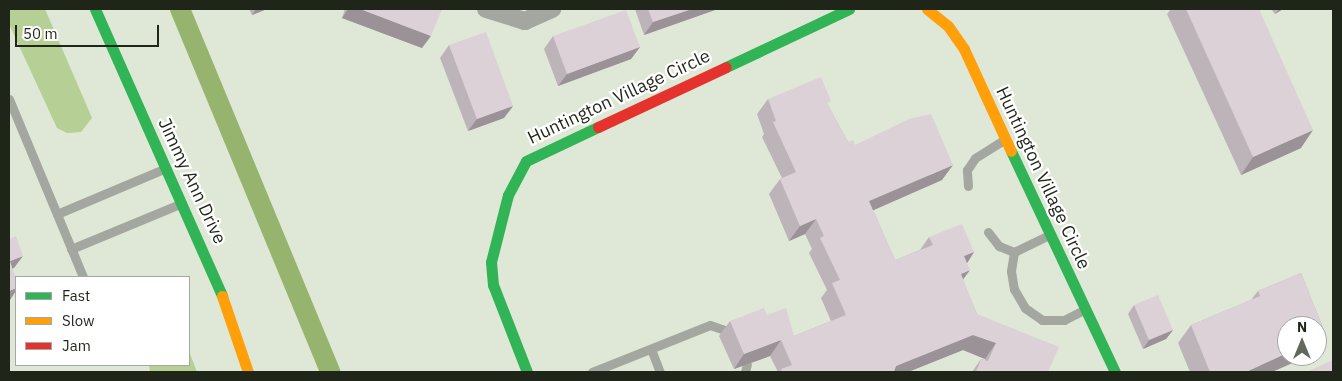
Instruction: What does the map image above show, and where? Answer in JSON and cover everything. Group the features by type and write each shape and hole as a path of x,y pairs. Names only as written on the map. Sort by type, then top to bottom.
{"street":[{"name":"Jimmy Ann Drive","path":"95,9 182,203 210,260 248,372"},
{"path":"486,9 525,21 552,9"},
{"name":"Huntington Village Circle","path":"528,372 492,285 491,262 508,195 526,161 849,9"},
{"name":"Huntington Village Circle","path":"927,9 948,26 964,49 1114,372"}],"lane":[{"path":"9,99 83,276"},
{"path":"968,186 967,170 975,158 1006,139"},
{"path":"57,214 166,168"},
{"path":"71,249 182,203"},
{"path":"988,232 999,246 1014,252 1050,235"},
{"path":"1014,252 1011,271 1014,290 1032,315 1064,320 1085,309"},
{"path":"592,372 710,325 730,332"},
{"path":"651,349 660,372"}],"green space":[{"path":"9,9 45,9 92,118 81,132 67,133 57,128 9,24"},
{"path":"190,354 197,372 150,372 149,366 190,366"}],"building":[{"path":"360,9 442,9 431,36"},
{"path":"648,9 692,9 653,22"},
{"path":"1186,9 1259,9 1313,130 1253,157"},
{"path":"626,10 640,47 567,74 553,36"},
{"path":"486,32 513,106 477,119 449,45"},
{"path":"821,77 831,101 827,103 848,142 853,140 855,145 909,119 931,114 953,165 869,201 895,260 933,245 929,237 962,224 974,252 964,256 970,270 961,274 977,314 1059,347 1048,372 976,372 981,359 988,361 996,343 973,335 896,366 894,372 782,372 781,369 792,365 781,340 744,354 730,321 764,308 767,315 786,308 794,336 846,315 832,283 840,280 820,238 824,236 816,219 800,226 780,179 796,172 773,122 776,121 768,99"},
{"path":"16,236 23,256 10,261 15,276 15,288 9,291 9,239"},
{"path":"1301,273 1318,316 1277,316 1277,358 1246,372 1210,372 1191,325 1260,296 1258,291"},
{"path":"1158,295 1173,330 1149,340 1134,305"},
{"path":"1333,360 1333,372 1306,372 1320,366 1327,366 1327,363"}],"waterway":[{"path":"180,9 330,372"}],"traffic: fast":[{"path":"95,9 222,296"},
{"path":"726,67 849,9"},
{"path":"527,372 493,285 491,262 508,195 526,161 598,127"},
{"path":"1011,151 1115,372"}],"traffic: slow":[{"path":"927,9 948,26 964,49 1011,151"},
{"path":"222,296 248,372"}],"traffic: jam":[{"path":"598,127 726,67"}]}
